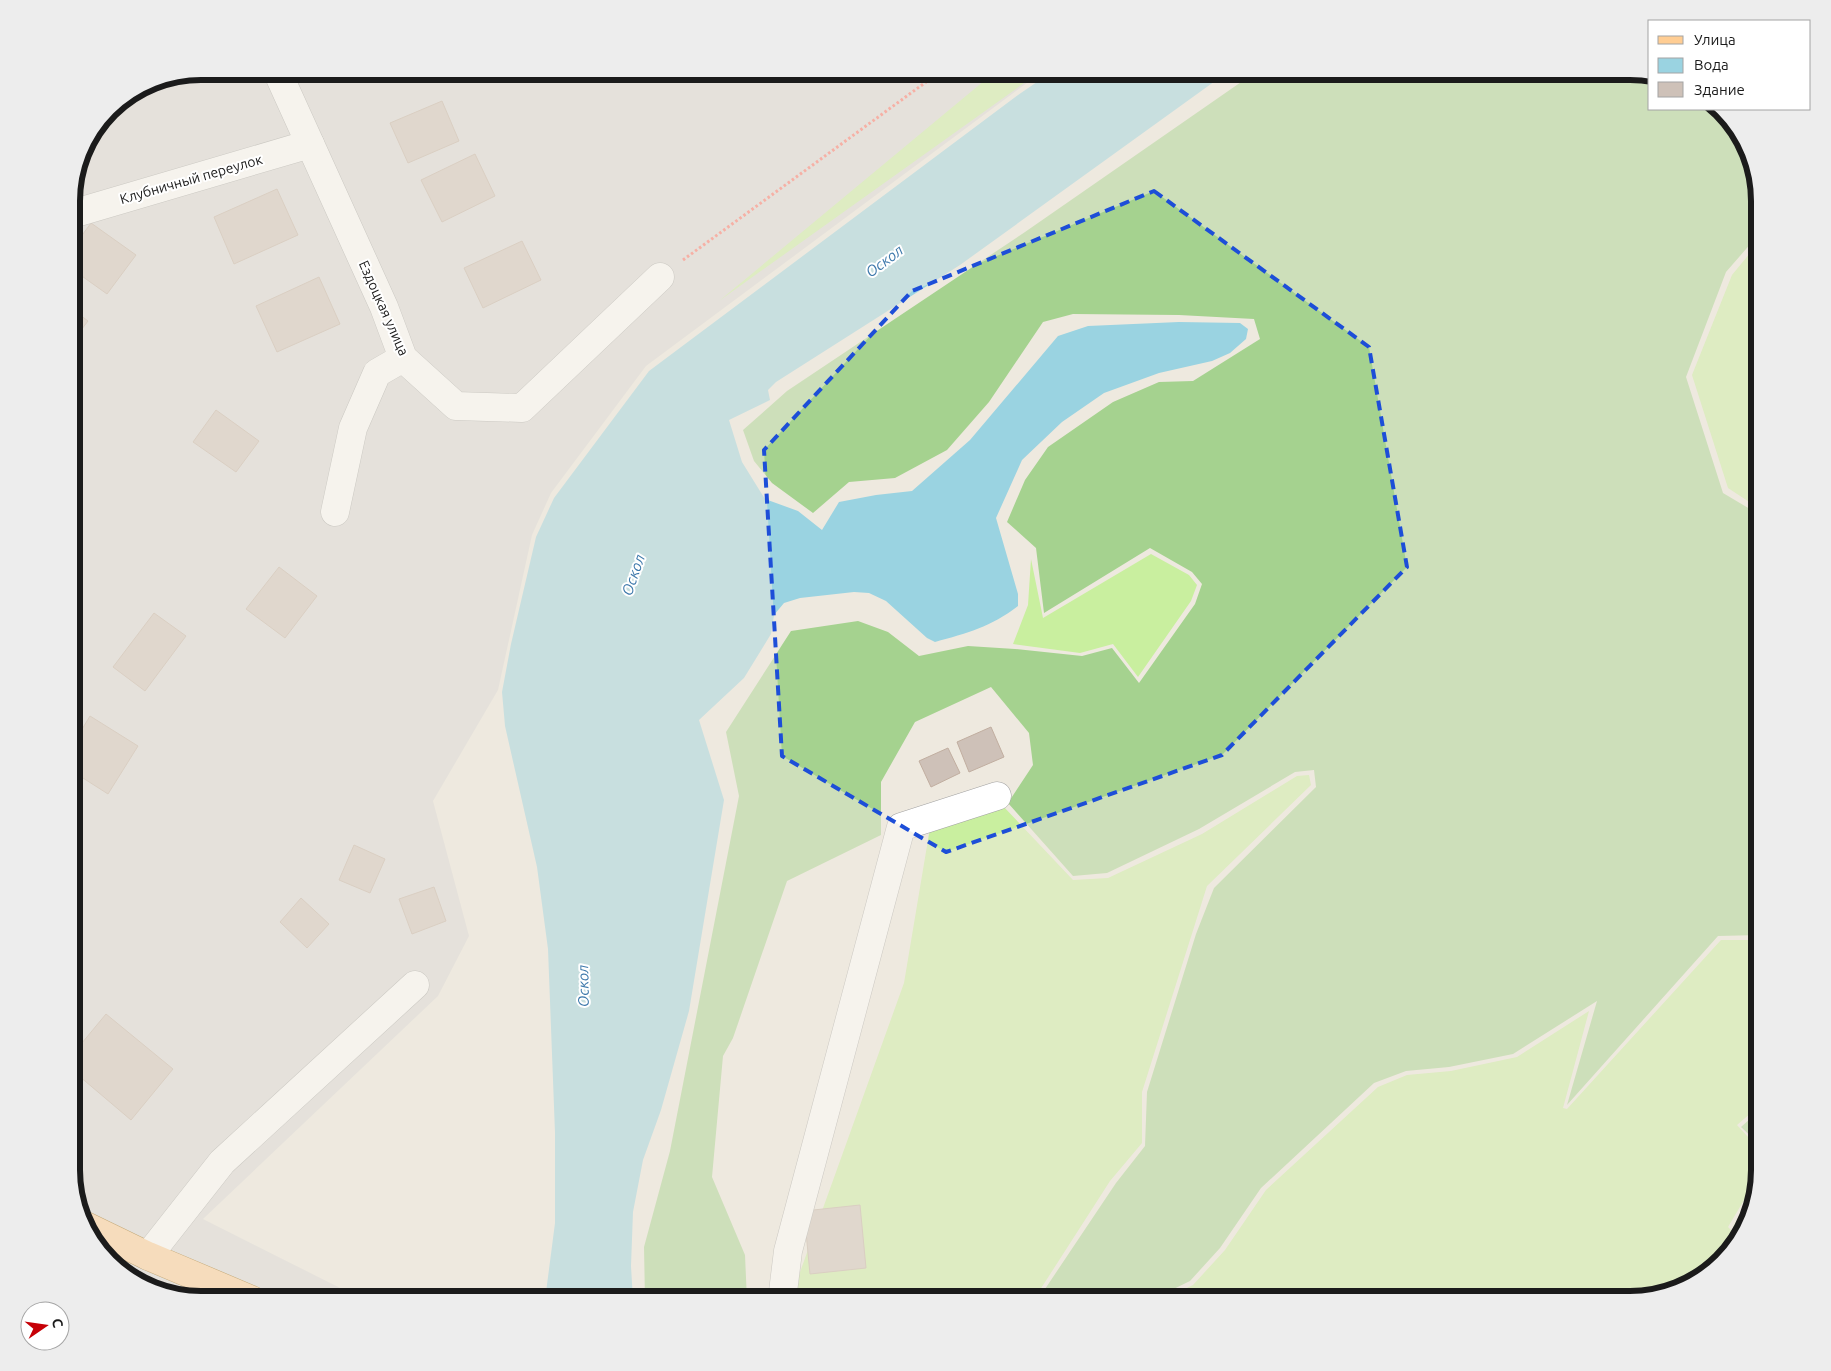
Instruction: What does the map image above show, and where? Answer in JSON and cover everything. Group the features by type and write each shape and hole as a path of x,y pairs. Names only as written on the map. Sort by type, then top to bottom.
{"main road":[{"path":"97,1231 148,1256 231,1291"}],"street":[{"name":"Ездоцкая улица","path":"281,80 384,307 403,358 456,406 522,408 660,277"},
{"name":"Клубничный переулок","path":"80,212 310,144"},
{"path":"335,512 353,428 377,373 403,358"},
{"path":"783,1291 788,1251 901,827 997,796"},
{"path":"148,1256 222,1162 415,985"}],"path":[{"path":"660,277 929,80"}],"highlighted area":[{"path":"1154,191 1369,347 1407,567 1222,755 946,852 782,756 764,450 912,291"}],"shaded area":[{"path":"193,80 1031,80 646,366 551,493 532,535 498,690 433,801 469,936 438,996 203,1219 346,1291 201,1291 162,1285 141,1275 115,1256 92,1223 82,1194 80,1178 80,193 89,155 105,127 121,110 148,92 177,82"}],"green space":[{"path":"985,80 1028,80 719,301"},
{"path":"1244,80 1638,80 1648,81 1648,110 1710,110 1716,115 1739,148 1747,170 1751,201 1751,243 1726,272 1686,377 1723,493 1751,510 1751,935 1718,936 1567,1105 1597,1001 1513,1054 1449,1067 1406,1071 1374,1083 1261,1188 1220,1248 1190,1281 1169,1291 1044,1291 1116,1183 1145,1146 1147,1092 1196,934 1214,888 1316,787 1314,770 1295,772 1199,829 1107,873 1073,876 1008,803 1033,765 1029,733 991,687 915,722 881,782 881,835 787,881 733,1038 723,1056 712,1177 745,1255 747,1291 645,1291 644,1247 670,1151 739,796 726,732 791,631 858,621 888,632 919,656 968,646 1082,656 1112,648 1139,683 1195,604 1202,584 1192,572 1150,548 1044,613 1036,548 1007,522 1025,480 1048,447 1113,402 1159,382 1193,381 1260,339 1254,319 1179,315 1073,314 1043,322 989,402 947,450 895,478 849,482 813,513 772,483 754,461 743,430 787,391 1025,232"},
{"path":"1751,252 1751,503 1728,488 1692,375 1732,275"},
{"path":"1151,554 1189,575 1197,585 1191,601 1138,677 1113,644 1080,653 1013,644 1028,605 1031,559 1043,618"},
{"path":"1309,775 1311,785 1207,886 1142,1092 1142,1143 1110,1181 1039,1291 793,1291 904,983 930,828 1003,806 1073,880 1108,878 1202,834 1297,776"},
{"path":"1721,940 1751,940 1751,1113 1737,1125 1751,1140 1750,1186 1749,1192 1728,1227 1733,1232 1721,1250 1697,1271 1669,1285 1630,1291 1181,1291 1193,1285 1225,1250 1266,1190 1378,1087 1407,1075 1451,1071 1517,1057 1589,1011 1563,1108 1567,1109"},
{"path":"1751,1118 1751,1136 1741,1127"},
{"path":"1746,1204 1735,1229 1733,1227"}],"water":[{"name":"Оскол","path":"1040,80 1217,80 960,265 776,382 768,390 770,400 729,420 742,462 765,499 798,511 822,530 839,502 912,491 970,440 1058,336 1088,326 1179,322 1240,323 1248,329 1246,339 1230,353 1212,361 1159,373 1104,393 1062,422 1022,460 996,518 1018,594 1018,606 998,619 968,632 935,642 927,638 886,601 869,593 854,592 800,598 784,603 774,615 771,634 744,678 699,720 724,800 689,1011 661,1110 643,1160 633,1212 631,1266 632,1291 546,1291 555,1223 555,1133 548,949 537,867 505,726 502,692 536,537 554,498 649,371"}],"building":[{"path":"442,101 459,141 408,163 390,123"},
{"path":"475,154 495,196 442,222 421,180"},
{"path":"277,189 298,235 234,264 214,217"},
{"path":"91,223 136,255 107,294 80,275 80,238"},
{"path":"522,241 541,280 483,308 464,268"},
{"path":"319,277 340,324 277,352 256,306"},
{"path":"80,315 88,321 80,332"},
{"path":"216,410 259,441 236,472 193,442"},
{"path":"279,567 317,596 285,638 246,609"},
{"path":"154,613 186,636 145,691 113,667"},
{"path":"90,716 138,746 108,794 80,776 80,733"},
{"path":"991,727 1004,757 969,772 957,742"},
{"path":"948,748 960,773 931,787 919,761"},
{"path":"354,845 385,859 370,893 339,880"},
{"path":"434,887 446,921 412,934 399,899"},
{"path":"301,898 329,924 307,948 280,922"},
{"path":"106,1014 173,1069 131,1120 80,1077 80,1045"},
{"path":"860,1205 866,1268 810,1274 804,1211"}]}
